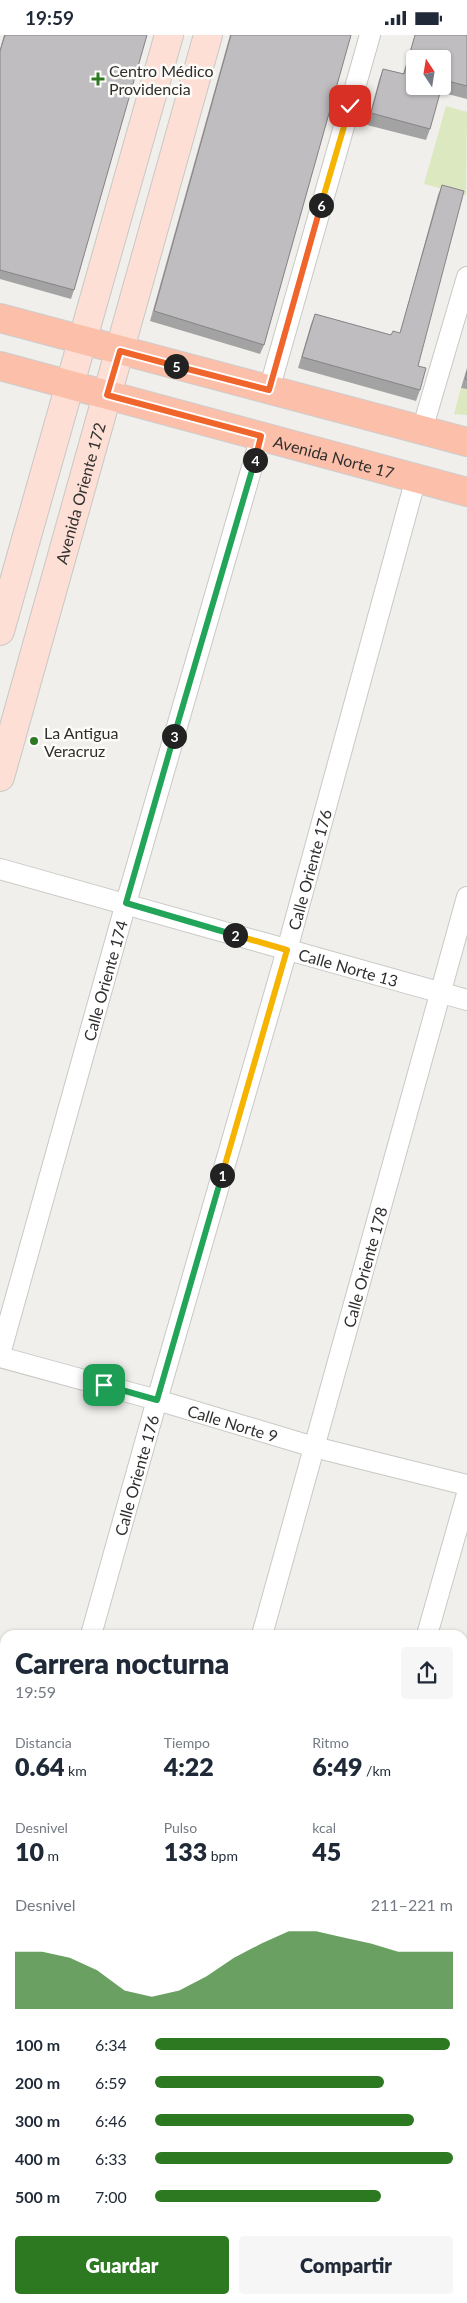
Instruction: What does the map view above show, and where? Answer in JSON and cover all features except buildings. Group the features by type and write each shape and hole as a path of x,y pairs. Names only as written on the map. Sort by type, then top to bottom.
{"main road":[{"path":"0,318 467,442"},
{"name":"Avenida Norte 17","path":"0,366 467,491"}],"street":[{"path":"0,631 169,35"},
{"name":"Avenida Oriente 172","path":"0,777 208,35"},
{"path":"269,390 370,35"},
{"path":"422,430 467,277"},
{"name":"Calle Oriente 174","path":"0,1356 126,903 261,436"},
{"name":"Calle Oriente 176","path":"93,1630 157,1400 287,950 416,478"},
{"name":"Calle Norte 13","path":"0,869 467,1000"},
{"name":"Calle Oriente 178","path":"263,1630 467,897"},
{"name":"Calle Norte 9","path":"0,1356 314,1447 467,1485"},
{"path":"428,1630 467,1495"}],"green space":[{"path":"446,106 467,112 466,195 424,184"},
{"path":"461,388 467,389 467,415 454,414"}],"place":[{"name":"Centro Médico Providencia","path":"98,79"},
{"name":"La Antigua Veracruz","path":"34,741"}],"route":[{"path":"104,1385 157,1400 287,950 126,903 261,436 107,395 120,351 269,390 350,106"}]}
